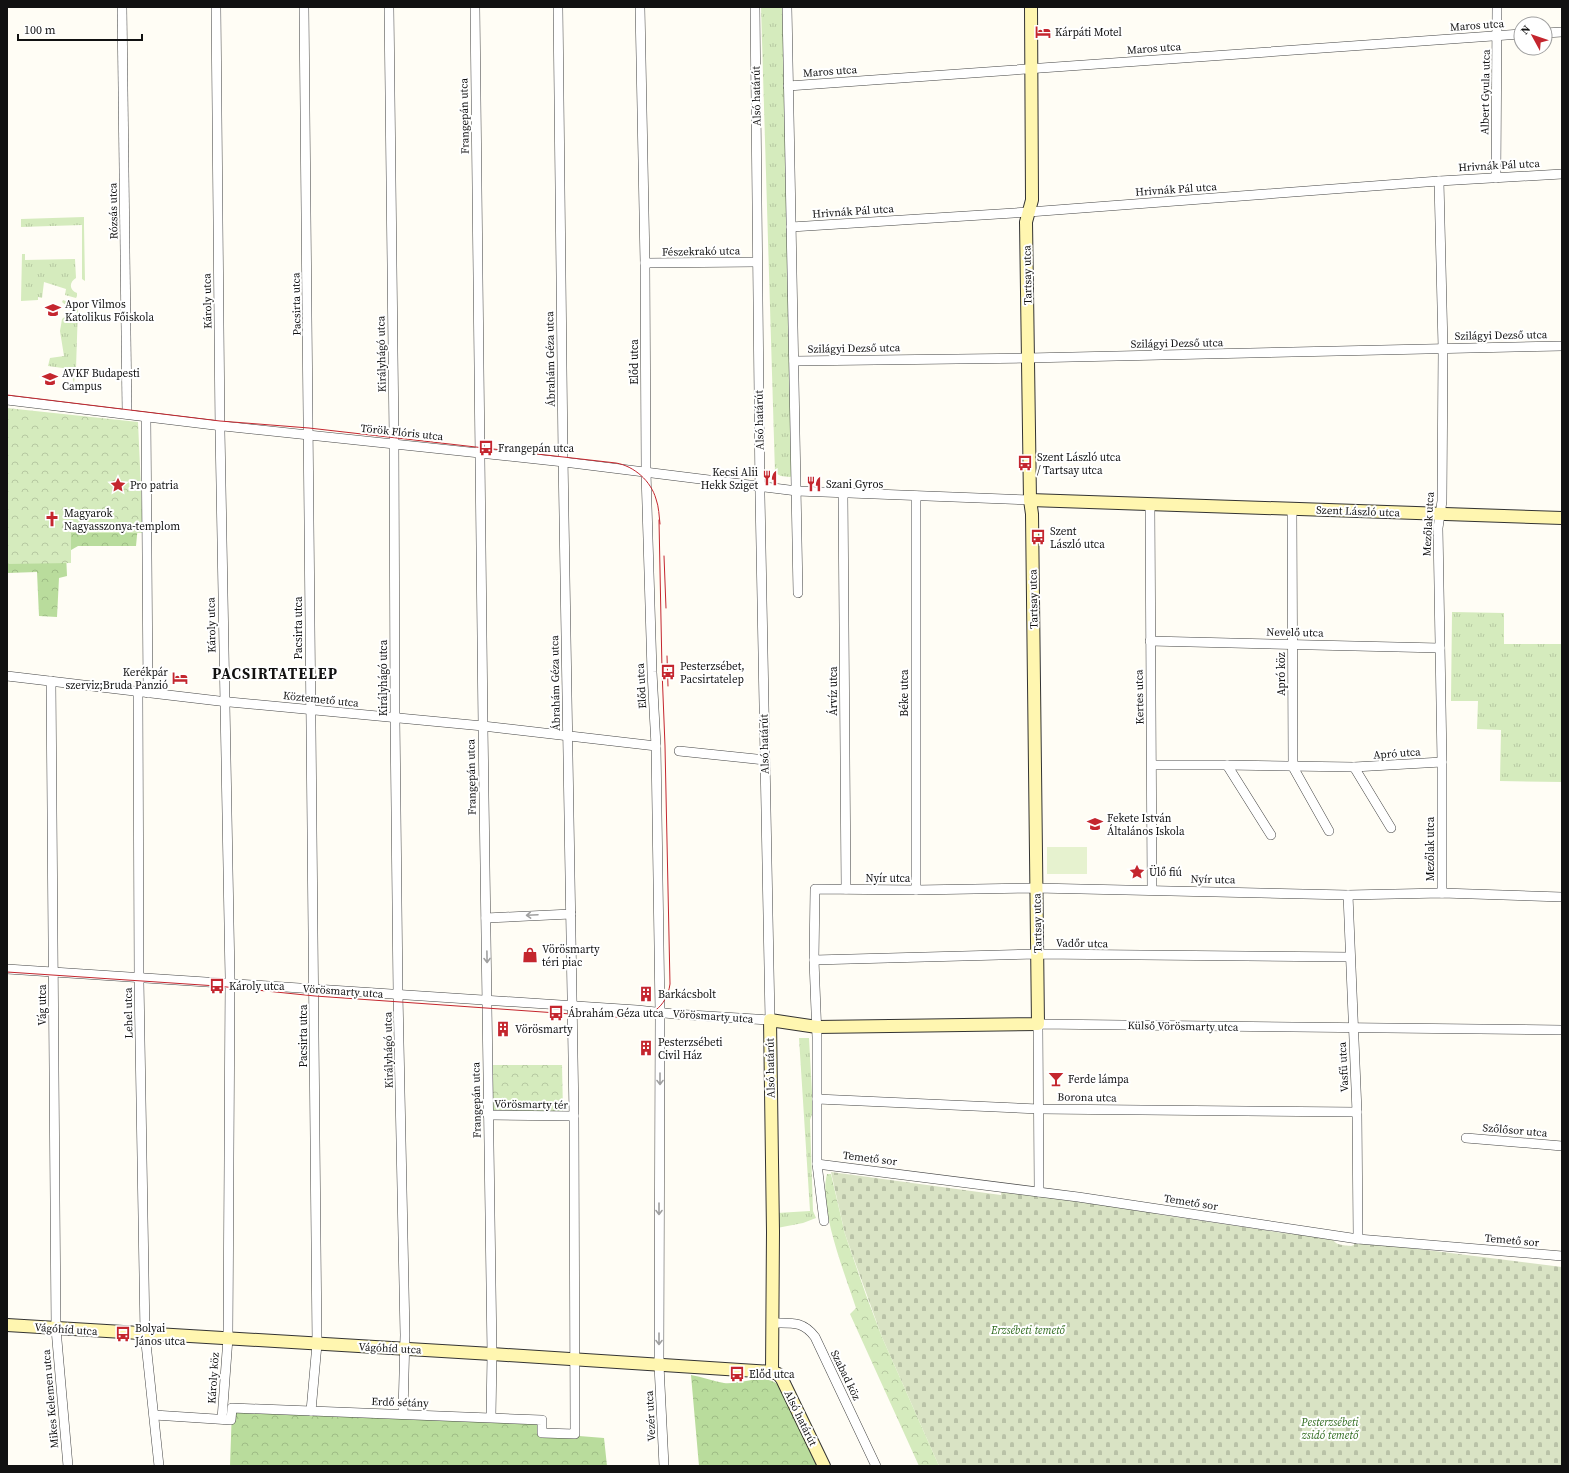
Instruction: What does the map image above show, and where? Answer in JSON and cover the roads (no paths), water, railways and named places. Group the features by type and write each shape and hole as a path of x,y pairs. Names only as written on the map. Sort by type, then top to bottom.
{"street":[{"name":"Rózsás utca","path":"122,7 127,414"},
{"name":"Károly utca","path":"216,7 220,425 229,983 228,1338"},
{"name":"Pacsirta utca","path":"304,7 315,989 317,1344 311,1412"},
{"name":"Királyhágó utca","path":"389,7 398,994 405,1349 403,1413"},
{"name":"Frangepán utca","path":"475,7 482,726 492,1354 491,1417"},
{"name":"Ábrahám Géza utca","path":"558,7 574,1116 575,1434"},
{"name":"Előd utca","path":"640,7 645,263 646,472 652,672 656,746 660,1012 659,1365"},
{"name":"Alsó határút","path":"755,7 760,486 770,1020 773,1323 772,1372 778,1374 782,1379 824,1466"},
{"path":"787,7 798,593"},
{"name":"Tartsay utca","path":"1031,7 1032,200 1026,222 1030,500 1032,514 1039,1192"},
{"name":"Albert Gyula utca","path":"1496,178 1497,7"},
{"name":"Maros utca","path":"788,86 1513,35"},
{"name":"Hrivnák Pál utca","path":"791,226 1029,212 1439,181 1562,174"},
{"name":"Mezőlak utca","path":"1439,181 1443,348 1442,501 1438,528 1442,762 1442,893"},
{"name":"Fészekrakó utca","path":"645,263 757,262"},
{"name":"Szilágyi Dezső utca","path":"794,361 1028,358 1562,346"},
{"name":"Török Flóris utca","path":"7,400 146,417 479,452 795,490"},
{"path":"146,417 148,693"},
{"name":"Szent László utca","path":"795,490 916,496 1562,518"},
{"name":"Árvíz utca","path":"843,493 846,889"},
{"name":"Béke utca","path":"916,496 916,890"},
{"name":"Kertes utca","path":"1150,504 1152,890"},
{"name":"Apró köz","path":"1292,509 1293,767"},
{"name":"Nevelő utca","path":"1150,641 1440,648"},
{"name":"Köztemető utca","path":"7,676 148,693 482,726 656,746"},
{"name":"Vág utca","path":"51,681 56,1329"},
{"name":"Lehel utca","path":"138,691 145,1334"},
{"path":"679,751 765,760"},
{"name":"Apró utca","path":"1152,765 1354,767 1442,762"},
{"path":"1227,765 1271,835"},
{"path":"1293,767 1328,831"},
{"path":"1354,767 1391,828"},
{"name":"Nyír utca","path":"814,960 815,889 916,890 1036,888 1348,894 1442,893 1562,898"},
{"name":"Vasfű utca","path":"1348,894 1357,1112 1358,1239"},
{"path":"486,918 571,914"},
{"name":"Vadőr utca","path":"814,960 1037,954 1350,957"},
{"path":"814,960 811,1026 817,1098 817,1164 824,1221"},
{"name":"Vörösmarty utca","path":"7,969 487,1000"},
{"path":"487,1000 572,1006"},
{"name":"Vörösmarty utca","path":"572,1006 770,1020 811,1026"},
{"name":"Külső Vörösmarty utca","path":"811,1026 1038,1024 1562,1030"},
{"name":"Borona utca","path":"817,1098 1039,1109 1357,1112"},
{"name":"Vörösmarty tér","path":"488,1115 574,1116"},
{"name":"Szőlősor utca","path":"1466,1138 1562,1146"},
{"name":"Temető sor","path":"817,1164 1039,1192 1358,1239 1562,1256"},
{"name":"Szabad köz","path":"773,1323 802,1325 815,1337 876,1466"},
{"name":"Vágóhíd utca","path":"7,1325 772,1372"},
{"name":"Mikes Kelemen utca","path":"56,1329 68,1466"},
{"path":"145,1334 159,1466"},
{"name":"Károly köz","path":"222,1419 228,1338"},
{"name":"Vezér utca","path":"659,1365 664,1466"},
{"name":"Erdő sétány","path":"222,1419 231,1420 232,1408 311,1412 403,1413 542,1420 542,1433 575,1434"},
{"path":"154,1415 222,1419"}],"tram line":[{"path":"7,395 220,421 309,428 616,463 629,467 646,480 654,492 660,524"},
{"path":"7,972 217,986 315,996 628,1018 636,1018 650,1014 656,1010 665,999 670,984 659,520"},
{"path":"664,556 666,608"},
{"path":"667,656 668,686"}],"place":[{"name":"Kárpáti Motel","path":"1043,32"},
{"name":"Apor Vilmos Katolikus Főiskola","path":"53,310"},
{"name":"AVKF Budapesti Campus","path":"50,379"},
{"name":"Frangepán utca","path":"486,448"},
{"name":"Szent László utca / Tartsay utca","path":"1025,463"},
{"name":"Kecsi Alii Hekk Sziget","path":"770,478"},
{"name":"Szani Gyros","path":"814,484"},
{"name":"Pro patria","path":"118,485"},
{"name":"Magyarok Nagyasszonya-templom","path":"52,519"},
{"name":"Szent László utca","path":"1038,537"},
{"name":"Pesterzsébet, Pacsirtatelep","path":"668,672"},
{"name":"Kerékpár szerviz;Bruda Panzió","path":"180,678"},
{"name":"Fekete István Általános Iskola","path":"1095,824"},
{"name":"Ülő fiú","path":"1137,872"},
{"name":"Vörösmarty téri piac","path":"530,955"},
{"name":"Károly utca","path":"217,986"},
{"name":"Barkácsbolt","path":"646,994"},
{"name":"Ábrahám Géza utca","path":"556,1013"},
{"name":"Vörösmarty","path":"503,1029"},
{"name":"Pesterzsébeti Civil Ház","path":"646,1048"},
{"name":"Ferde lámpa","path":"1056,1079"},
{"name":"Bolyai János utca","path":"123,1334"},
{"name":"Előd utca","path":"737,1374"}],"district":[{"name":"PACSIRTATELEP","path":"275,674"}],"park label":[{"name":"Erzsébeti temető","path":"1028,1330"},
{"name":"Pesterzsébeti zsidó temető","path":"1330,1428"}]}
